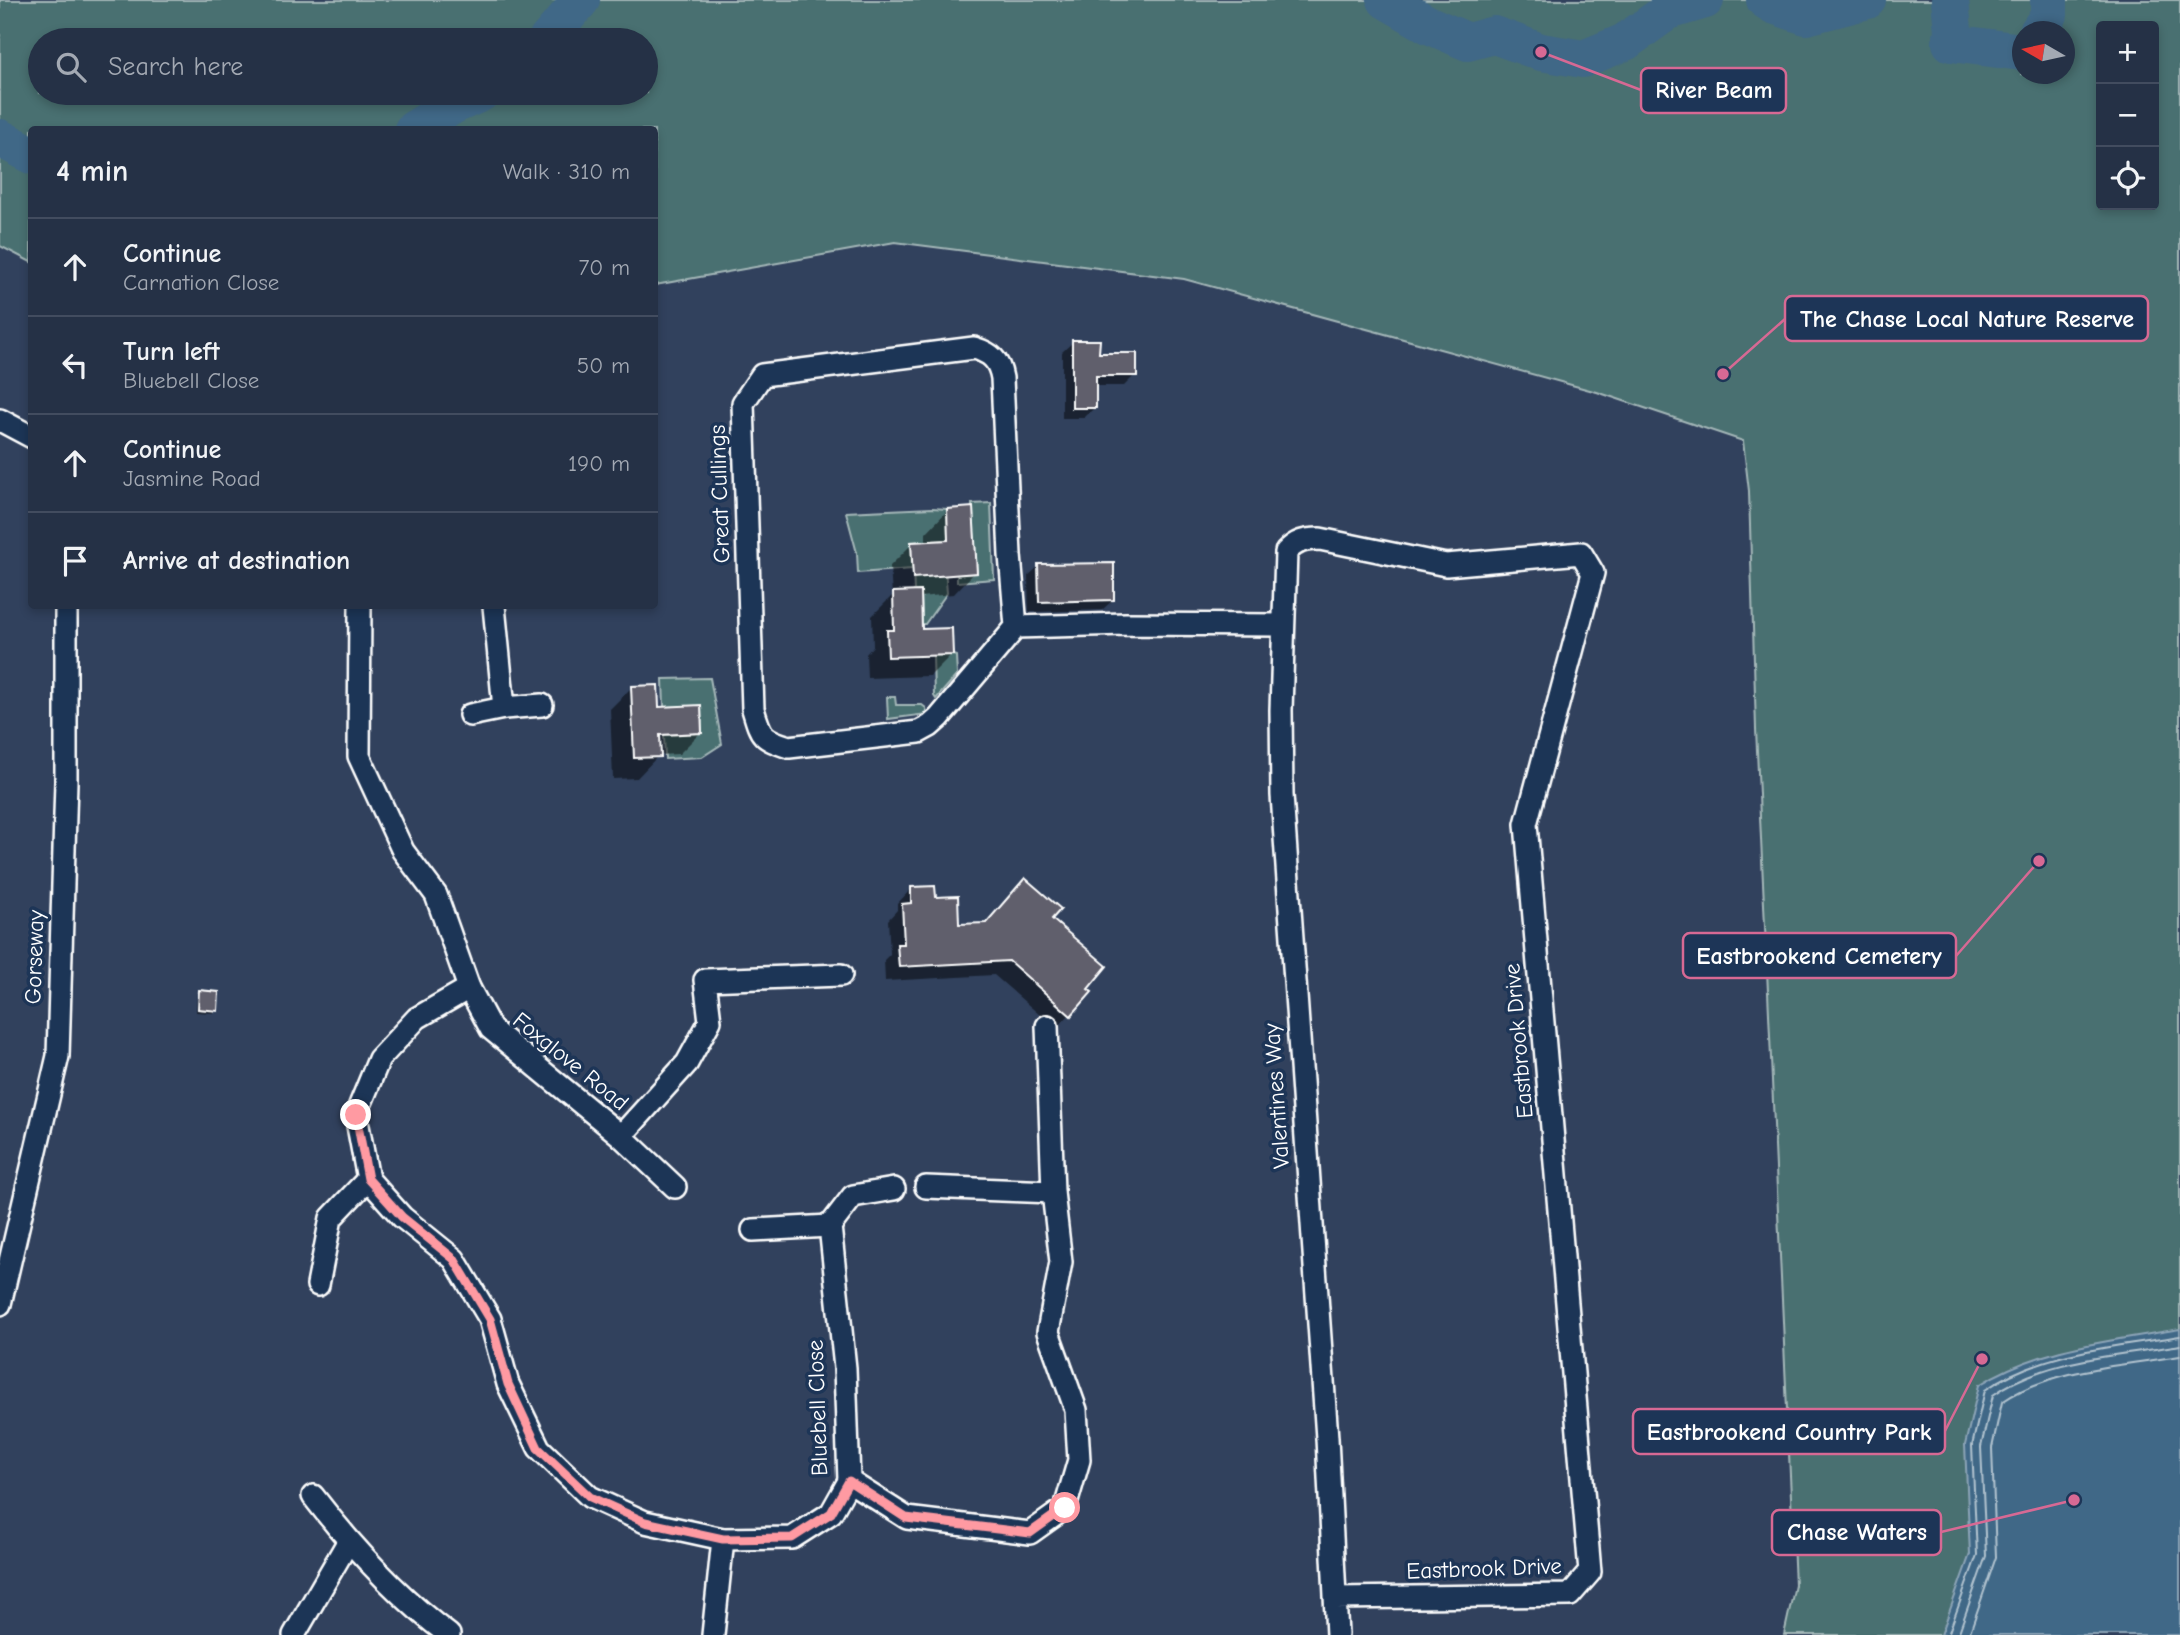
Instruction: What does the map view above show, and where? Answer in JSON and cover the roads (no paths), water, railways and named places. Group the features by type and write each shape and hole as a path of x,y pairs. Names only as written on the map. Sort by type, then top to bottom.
{"street":[{"name":"Great Cullings","path":"974,348 993,357 1000,367 1002,378 1016,626 939,718 919,732 789,747 774,742 761,733 753,709 743,403 762,375 974,348"},
{"path":"0,420 28,435"},
{"name":"Eastbrook Drive","path":"1286,552 1293,544 1305,539 1320,539 1446,565 1581,553 1593,573 1526,824 1590,1572 1570,1595 1335,1598"},
{"name":"Valentines Way","path":"1286,552 1282,795 1327,1438 1337,1635"},
{"name":"Gorseway","path":"0,1304 58,1056 66,781 66,609"},
{"name":"Foxglove Road","path":"359,609 359,757 403,851 436,895 469,988 491,1029 621,1136 675,1187"},
{"path":"494,609 504,708"},
{"path":"1016,626 1283,625"},
{"path":"470,715 504,708 542,705"},
{"path":"621,1136 687,1063 710,1021 705,980 841,975"},
{"path":"318,1285 331,1218 368,1179 356,1115 379,1059 417,1018 469,988"},
{"path":"849,1481 906,1518 920,1520 1030,1533 1065,1508 1079,1460 1076,1409 1048,1332 1061,1262 1053,1192 1047,1026"},
{"name":"Bluebell Close","path":"368,1179 402,1217 454,1259 490,1319 508,1384 538,1448 590,1497 645,1522 723,1539 792,1538 831,1513 849,1481 845,1368 830,1226"},
{"path":"926,1187 1053,1192"},
{"path":"753,1230 830,1226 853,1196 894,1189"},
{"path":"313,1496 348,1542 411,1606 449,1635"},
{"path":"713,1635 723,1539"},
{"path":"294,1635 348,1542"}],"water":[{"path":"2180,1329 2180,1635 1941,1635 1970,1554 1965,1445 1979,1385 2026,1362 2076,1347"}],"waterway":[{"path":"557,28 581,0"},
{"path":"1386,0 1429,25 1468,42 1494,35 1541,52 1583,59 1625,42 1668,11 1705,0"},
{"path":"1765,0 1806,16 1867,0"},
{"path":"1950,0 1953,30 1951,43 2012,51"},
{"path":"2045,21 2049,15 2049,0"},
{"path":"420,126 454,105"},
{"path":"0,138 28,153"}],"place":[{"name":"River Beam","path":"1541,52"},
{"name":"The Chase Local Nature Reserve","path":"1723,374"},
{"name":"Eastbrookend Cemetery","path":"2039,861"},
{"name":"Eastbrookend Country Park","path":"1982,1359"},
{"name":"Chase Waters","path":"2074,1500"}]}
